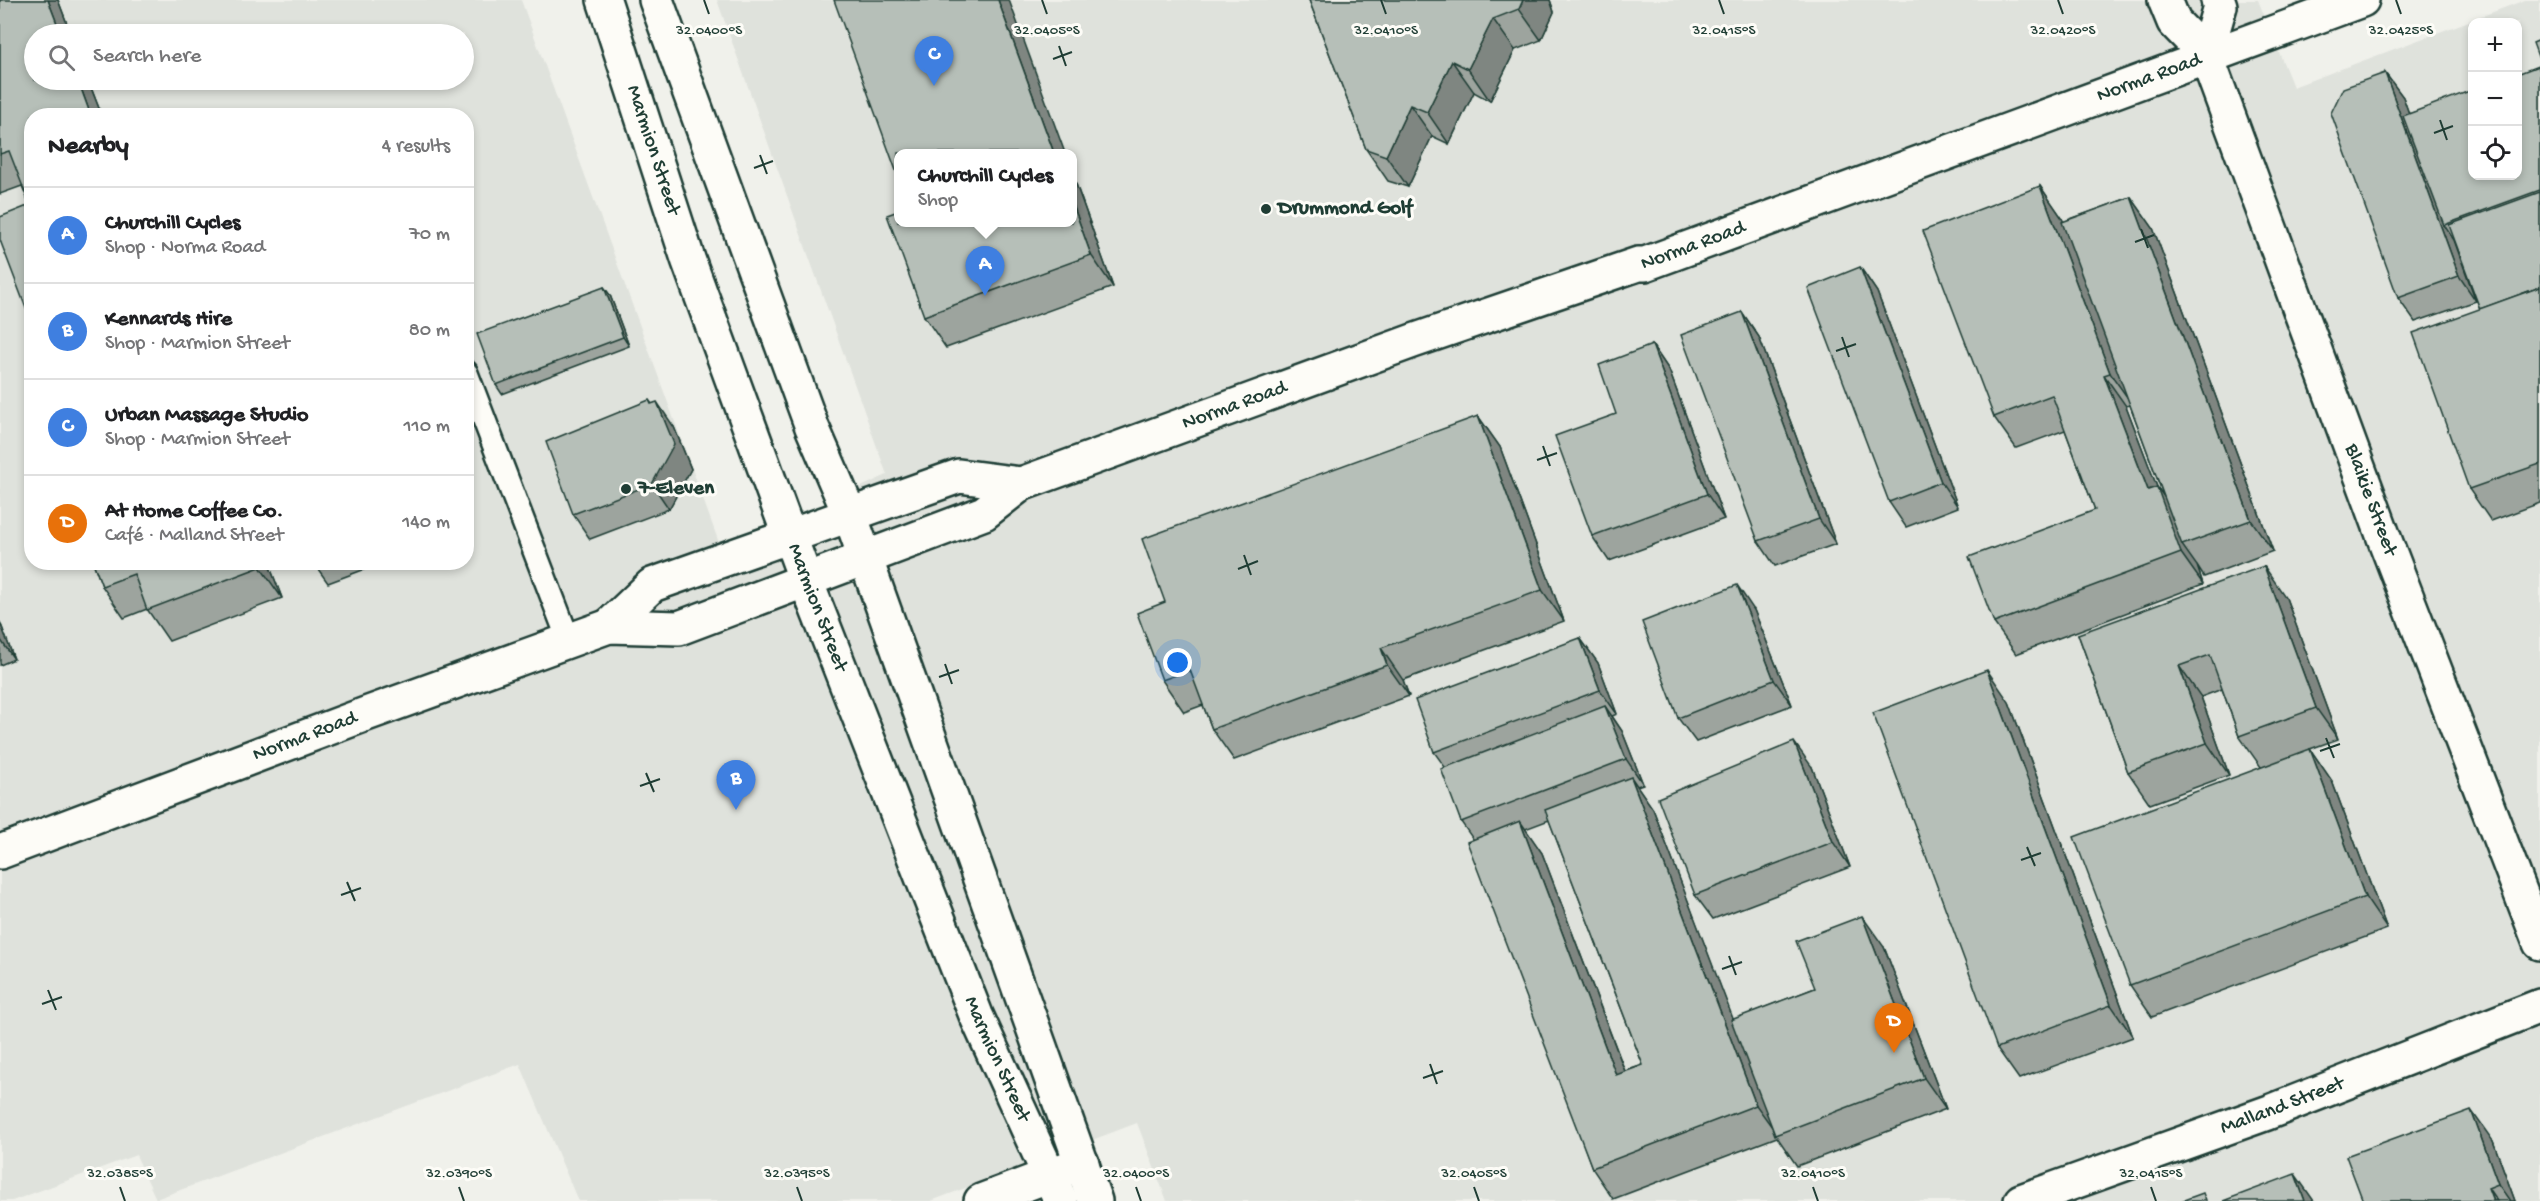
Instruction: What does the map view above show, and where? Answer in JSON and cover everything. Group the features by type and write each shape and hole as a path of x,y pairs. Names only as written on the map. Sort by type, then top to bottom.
{"street":[{"name":"Marmion Street","path":"604,0 688,259 806,581 976,1015 1056,1188"},
{"name":"Marmion Street","path":"656,0 812,427 850,515 1095,1201"},
{"path":"2165,0 2174,22 2206,55 2220,6 2218,0"},
{"name":"Norma Road","path":"0,852 355,718 609,626 679,628 984,513 1021,484 1413,341 1638,264 1645,264 2206,55 2362,0"},
{"name":"Blaikie Street","path":"2206,55 2386,543 2540,943"},
{"name":"Norma Road","path":"609,626 652,585 959,476 1021,484"},
{"name":"Malland Street","path":"2021,1201 2267,1113 2540,1006"},
{"path":"981,1201 1056,1188 1082,1163"}],"lane":[{"path":"474,393 569,641"}],"shaded area":[{"path":"0,0 521,0 722,551 887,475 717,0 2258,0 2293,87 2468,21 2468,180 2522,180 2522,18 2477,18 2525,0 2540,0 2540,1201 1167,1201 1137,1123 931,1201 578,1201 520,1064 156,1199 136,1155 12,1201 0,1201"}],"building":[{"path":"0,0 48,0 57,24 24,24 24,90 82,90 88,108 24,108 24,190 9,151 0,154"},
{"path":"834,0 998,0 1053,149 894,149 894,165"},
{"path":"1309,0 1523,0 1519,9 1493,19 1468,69 1452,61 1427,112 1410,105 1386,156 1366,149"},
{"path":"2540,40 2540,62 2533,43"},
{"path":"2538,66 2540,71 2540,190 2444,225 2403,116 2468,92 2468,180 2522,180 2522,72"},
{"path":"2385,73 2459,276 2398,298 2331,113 2343,88"},
{"path":"2040,186 2110,373 2104,375 2148,490 2157,487 2181,553 1994,623 1969,557 2095,510 2052,395 1994,417 1923,231"},
{"path":"2540,192 2540,287 2480,309 2449,225"},
{"path":"2131,197 2251,520 2182,545 2062,222"},
{"path":"24,207 24,303 0,240 0,217"},
{"path":"894,212 894,227 1077,227 1077,216 1091,255 924,316 887,215"},
{"path":"1860,267 1941,482 1889,502 1808,288"},
{"path":"604,287 623,337 496,385 477,334"},
{"path":"2540,287 2540,464 2469,489 2413,333"},
{"path":"1742,312 1819,519 1758,541 1681,335"},
{"path":"1652,345 1707,494 1592,536 1555,436 1616,414 1599,365"},
{"path":"649,400 651,404 657,402 674,444 652,484 573,514 546,442"},
{"path":"1478,416 1542,590 1381,648 1387,665 1212,729 1190,670 1162,680 1137,613 1165,602 1142,539"},
{"path":"2264,566 2316,708 2239,736 2210,655 2179,666 2207,743 2128,772 2078,634"},
{"path":"96,570 252,570 147,610 134,574 102,586"},
{"path":"1737,585 1774,680 1678,718 1642,622"},
{"path":"1580,638 1600,690 1434,752 1415,700"},
{"path":"1987,670 2111,1005 1997,1048 1873,713"},
{"path":"1605,706 1626,759 1461,822 1441,769"},
{"path":"1794,742 1833,842 1695,895 1658,798"},
{"path":"2310,749 2365,897 2130,985 2074,837"},
{"path":"1631,777 1756,1105 1592,1168 1467,842 1520,821 1616,1075 1643,1065 1545,810"},
{"path":"1862,916 1924,1078 1775,1135 1731,1020 1815,988 1796,941"},
{"path":"2471,1110 2498,1184 2488,1188 2493,1201 2363,1201 2346,1156"},
{"path":"2295,1174 2305,1201 2223,1201"},
{"path":"2203,1193 2206,1201 2181,1201"}],"place":[{"name":"Urban Massage Studio","path":"934,86"},
{"name":"Drummond Golf","path":"1266,209"},
{"name":"Churchill Cycles","path":"985,296"},
{"name":"7-Eleven","path":"626,489"},
{"name":"Kennards Hire","path":"736,810"},
{"name":"At Home Coffee Co.","path":"1894,1053"}]}
